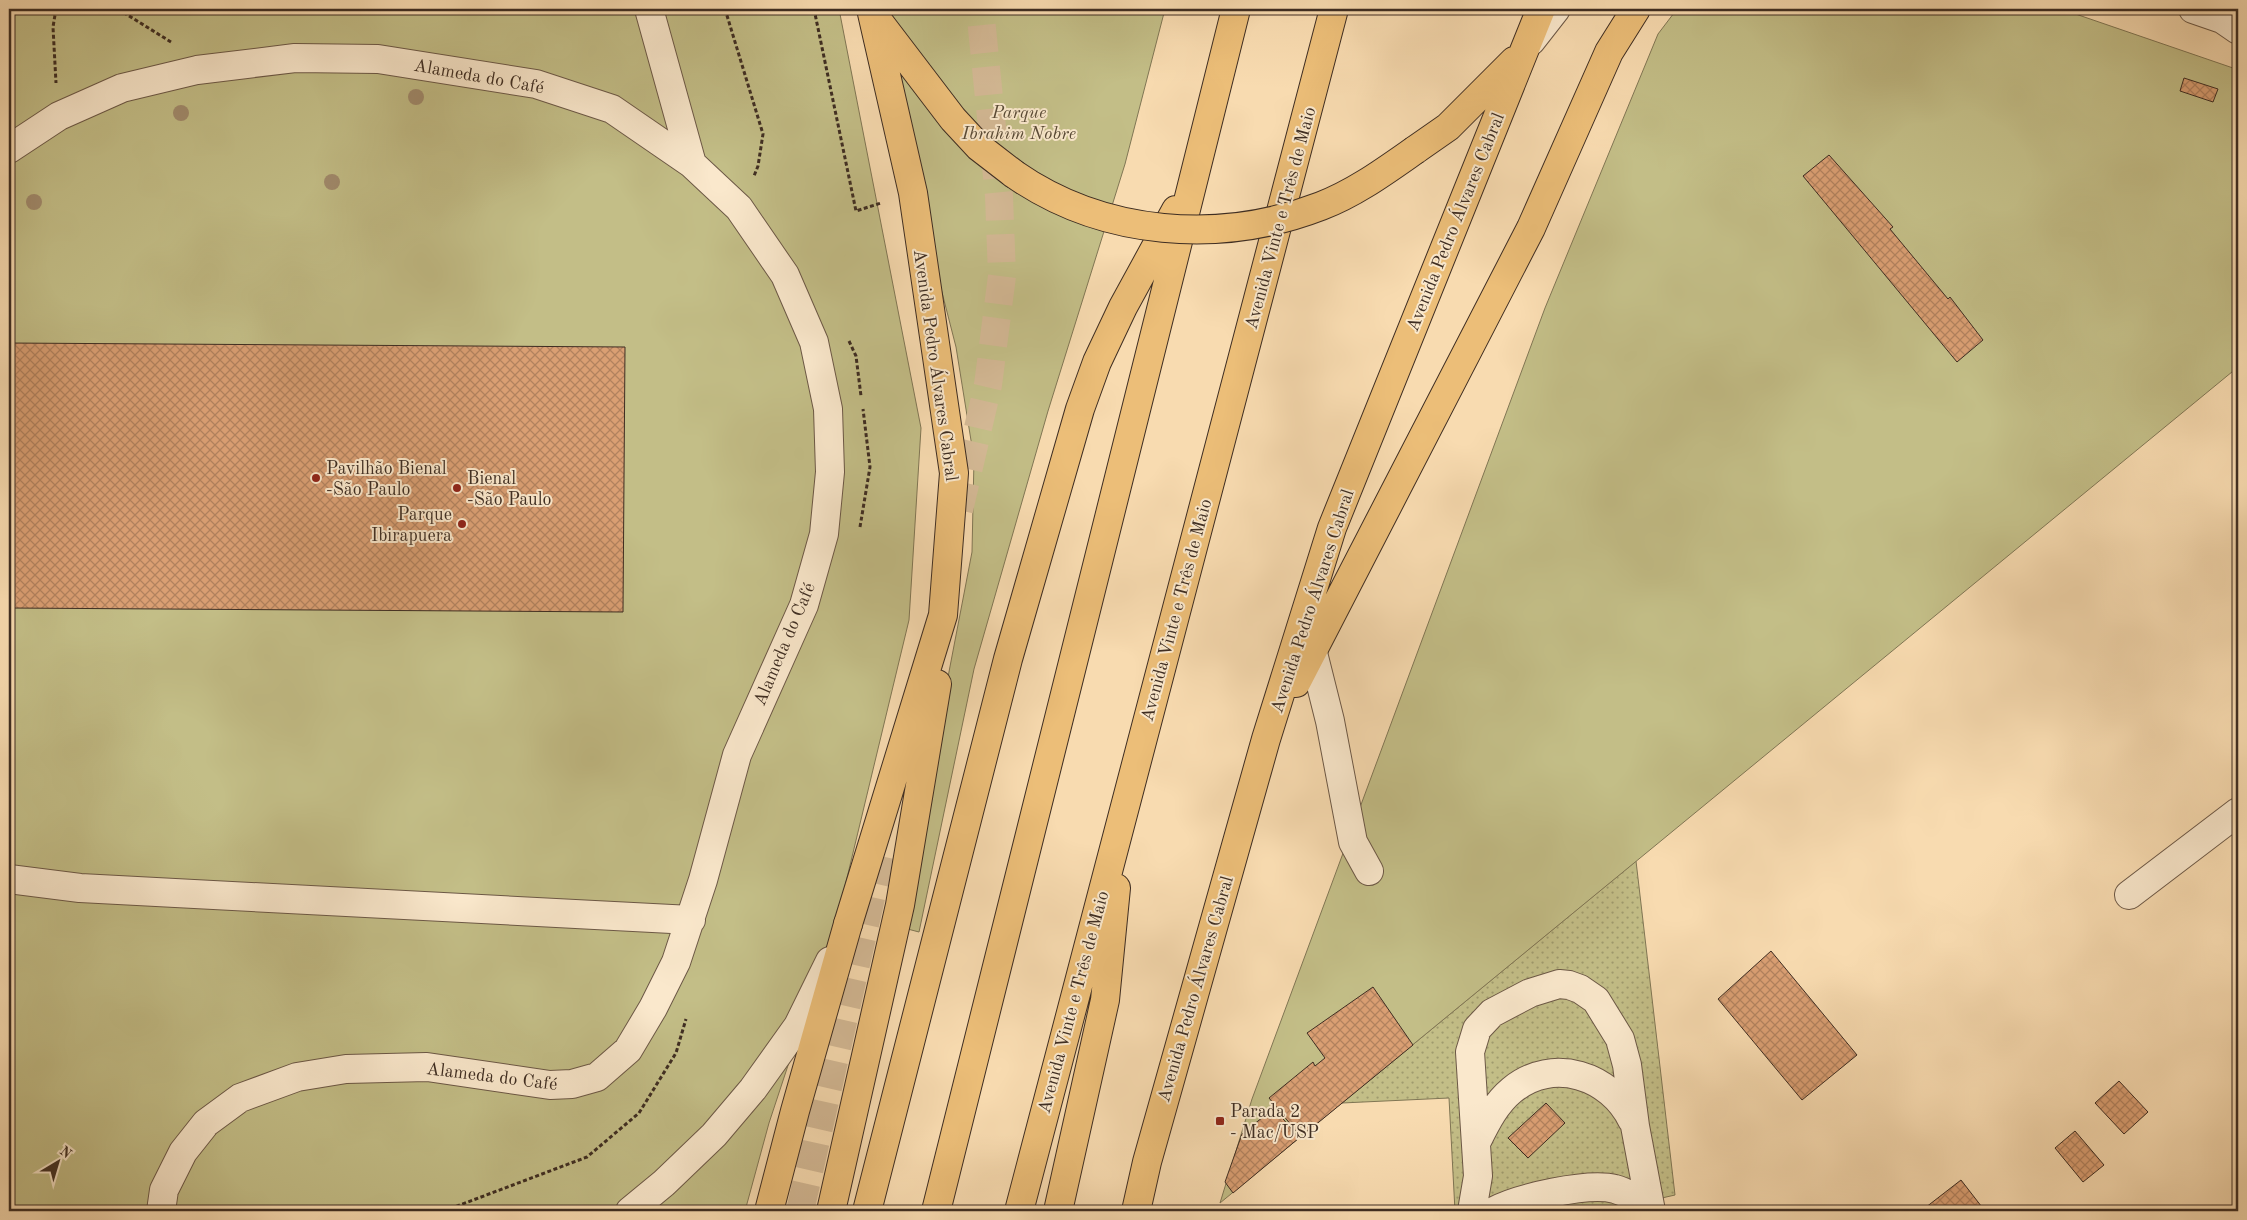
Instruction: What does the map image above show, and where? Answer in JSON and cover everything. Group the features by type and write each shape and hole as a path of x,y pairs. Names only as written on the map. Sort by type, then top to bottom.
{"main road":[{"path":"936,1211 1196,176 1236,9"},
{"name":"Avenida Vinte e Três de Maio","path":"1019,1211 1334,9"},
{"name":"Avenida Pedro Álvares Cabral","path":"1136,1211 1147,1162 1266,740 1332,528 1541,9"},
{"path":"1266,740 1313,653 1531,228 1609,52 1636,9"},
{"name":"Avenida Pedro Álvares Cabral","path":"769,1211 848,924 943,615 954,473 913,193 871,10"},
{"path":"871,10 953,119 979,148 1014,174 1040,192 1101,217 1135,225 1179,230 1222,229 1272,222 1322,206 1368,182 1448,128 1524,50"},
{"path":"867,1211 1008,659 1080,409 1097,362 1122,307 1196,176"},
{"path":"831,1211 900,906 942,654 943,615"},
{"path":"1058,1211 1106,1000 1124,805"}],"street":[{"path":"649,9 692,164"},
{"path":"1524,50 1556,9"},
{"path":"2193,9 2222,19 2238,30"},
{"name":"Alameda do Café","path":"9,149 59,116 122,88 197,70 295,58 378,59 536,84 612,109 692,164 739,208 784,274 814,342 828,409 830,472 824,534 804,605 737,755 691,920 676,962 653,1008 628,1050 597,1077 572,1084 550,1086 427,1067 346,1069 297,1077 240,1098 206,1123 183,1152 164,1190 160,1211"},
{"path":"1313,653 1330,721 1353,842 1369,871"},
{"path":"2129,895 2238,812"},
{"path":"9,879 80,888 691,920"},
{"path":"630,1211 664,1183 714,1135 753,1089 798,1026 848,924"},
{"path":"1472,1211 1478,1176 1470,1052 1477,1029 1492,1013 1530,993 1559,984 1580,989 1596,1000 1608,1016 1620,1039 1627,1065 1635,1126 1651,1211"},
{"path":"1476,1143 1492,1111 1513,1089 1537,1076 1555,1073 1574,1074 1591,1079 1608,1088 1625,1105 1635,1126"},
{"path":"1494,1211 1505,1205 1569,1190 1603,1187 1617,1189 1631,1196 1647,1211"}],"path":[{"path":"56,9 53,26 53,53 59,116"},
{"path":"118,9 215,68"},
{"path":"726,9 763,134 758,166 752,182"},
{"path":"814,9 856,212 913,193"}],"green space":[{"name":"Parque Ibirapuera","path":"9,9 839,9 921,428 909,620 839,911 769,1123 745,1211 9,1211"},
{"name":"Parque Ibrahim Nobre","path":"877,9 1165,9 1125,164 1048,411 974,669 919,932 900,927 972,552 974,459 956,347 924,222"},
{"path":"1677,9 2061,9 2233,68 2238,74 2238,367 1220,1203 1252,1099 1545,308 1658,34"},
{"path":"1636,861 1675,1195 1605,1211 1455,1211 1449,1098 1342,1103"}],"building":[{"path":"2184,78 2218,89 2213,102 2180,91"},
{"path":"1829,155 1893,227 1890,229 1948,299 1950,297 1983,340 1957,362 1803,176"},
{"name":"Pavilhão Bienal -São Paulo","path":"9,343 625,347 623,612 9,608"},
{"path":"1771,951 1857,1055 1802,1100 1718,999"},
{"path":"1373,987 1413,1045 1308,1131 1303,1125 1296,1131 1269,1098 1313,1062 1315,1066 1325,1058 1307,1033"},
{"path":"2119,1081 2148,1112 2124,1134 2095,1103"},
{"path":"1546,1103 1565,1123 1528,1158 1508,1138"},
{"path":"1274,1108 1299,1138 1233,1193 1225,1182 1242,1134"},
{"path":"2075,1131 2104,1165 2083,1182 2055,1148"},
{"path":"1961,1180 1985,1211 1921,1211"}],"tunnel":[{"path":"959,510 988,385 1002,276 999,196 980,9"},
{"path":"800,1211 881,854"}],"place":[{"name":"Pavilhão Bienal -São Paulo","path":"316,478"},
{"name":"Bienal -São Paulo","path":"457,488"},
{"name":"Parque Ibirapuera","path":"462,524"},
{"name":"Parada 2 - Mac/USP","path":"1220,1121"}]}
